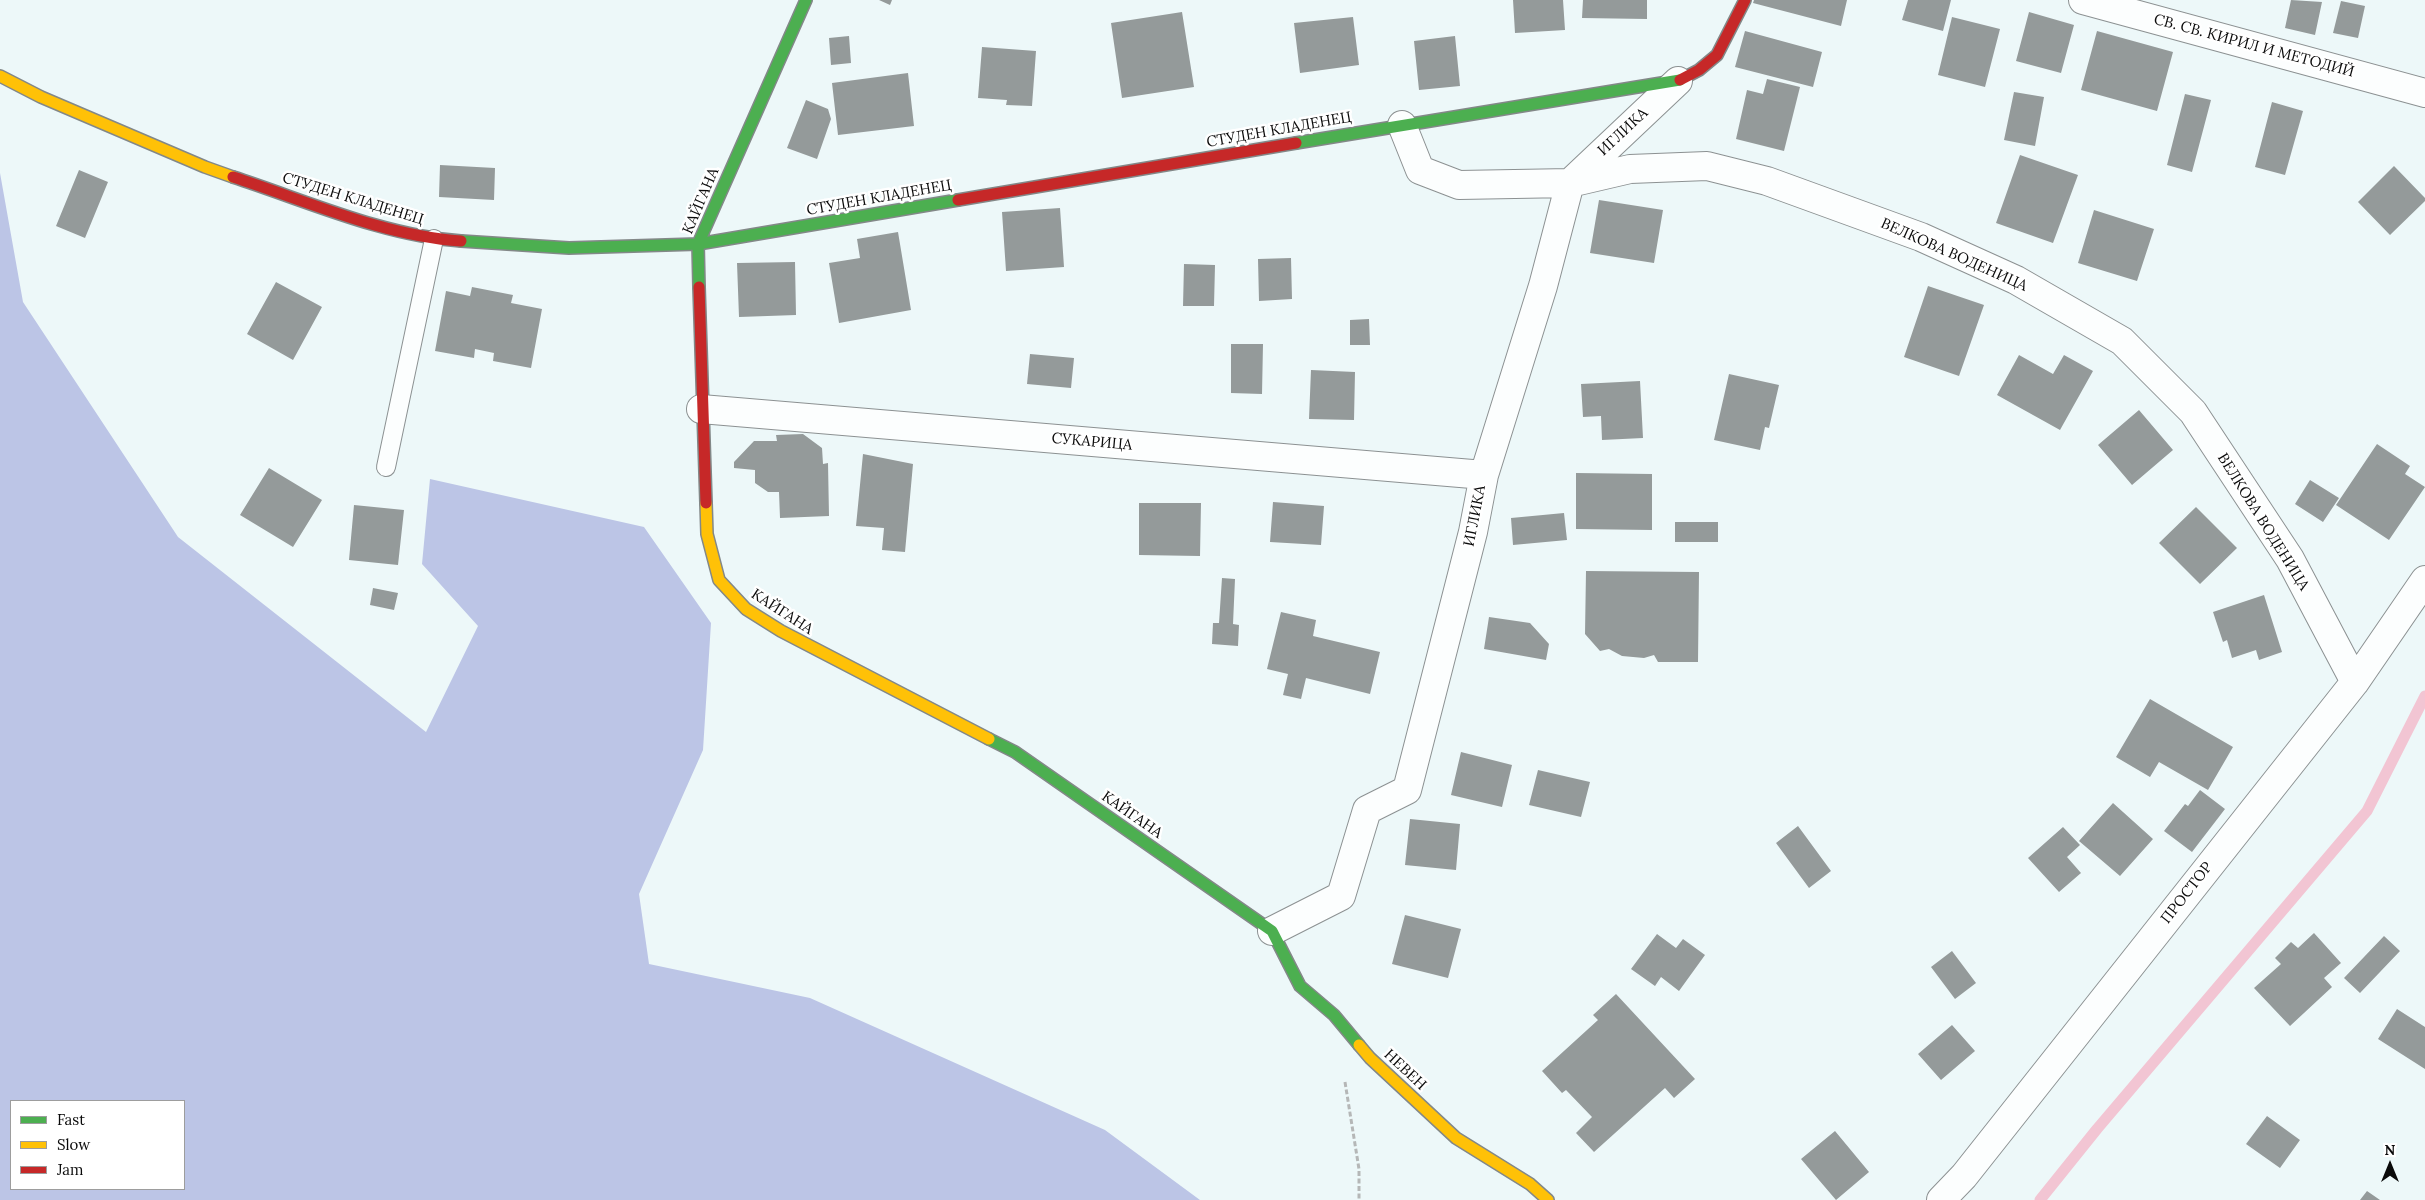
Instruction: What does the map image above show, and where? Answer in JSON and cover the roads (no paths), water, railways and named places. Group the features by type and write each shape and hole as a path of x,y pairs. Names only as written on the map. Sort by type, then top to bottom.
{"street":[{"name":"КАЙГАНА","path":"806,0 698,244 701,409 707,534 719,580 746,609 781,631 845,666 1015,752 1272,931"},
{"name":"СТУДЕН КЛАДЕНЕЦ","path":"0,76 50,101 205,167 393,230 434,239 569,248 698,244 1402,125 1678,81 1699,70 1717,56 1745,0"},
{"name":"СВ. СВ. КИРИЛ И МЕТОДИЙ","path":"2083,0 2425,93"},
{"name":"ИГЛИКА","path":"1272,931 1341,896 1367,810 1408,790 1473,532 1484,475 1543,286 1570,183 1678,81"},
{"name":"ВЕЛКОВА ВОДЕНИЦА","path":"1402,125 1420,170 1459,184 1570,183 1630,168 1707,166 1767,181 1921,237 2016,280 2122,341 2193,412 2290,559 2354,682"},
{"name":"СУКАРИЦА","path":"701,409 1484,475"},
{"name":"ПРОСТОР","path":"1941,1200 1964,1176 2354,682 2425,580"},
{"name":"НЕВЕН","path":"1272,931 1300,986 1334,1015 1370,1058 1456,1138 1530,1184 1548,1200"}],"lane":[{"path":"386,467 434,239"}],"waterway":[{"path":"2040,1200 2097,1129 2367,811 2425,696"}]}
